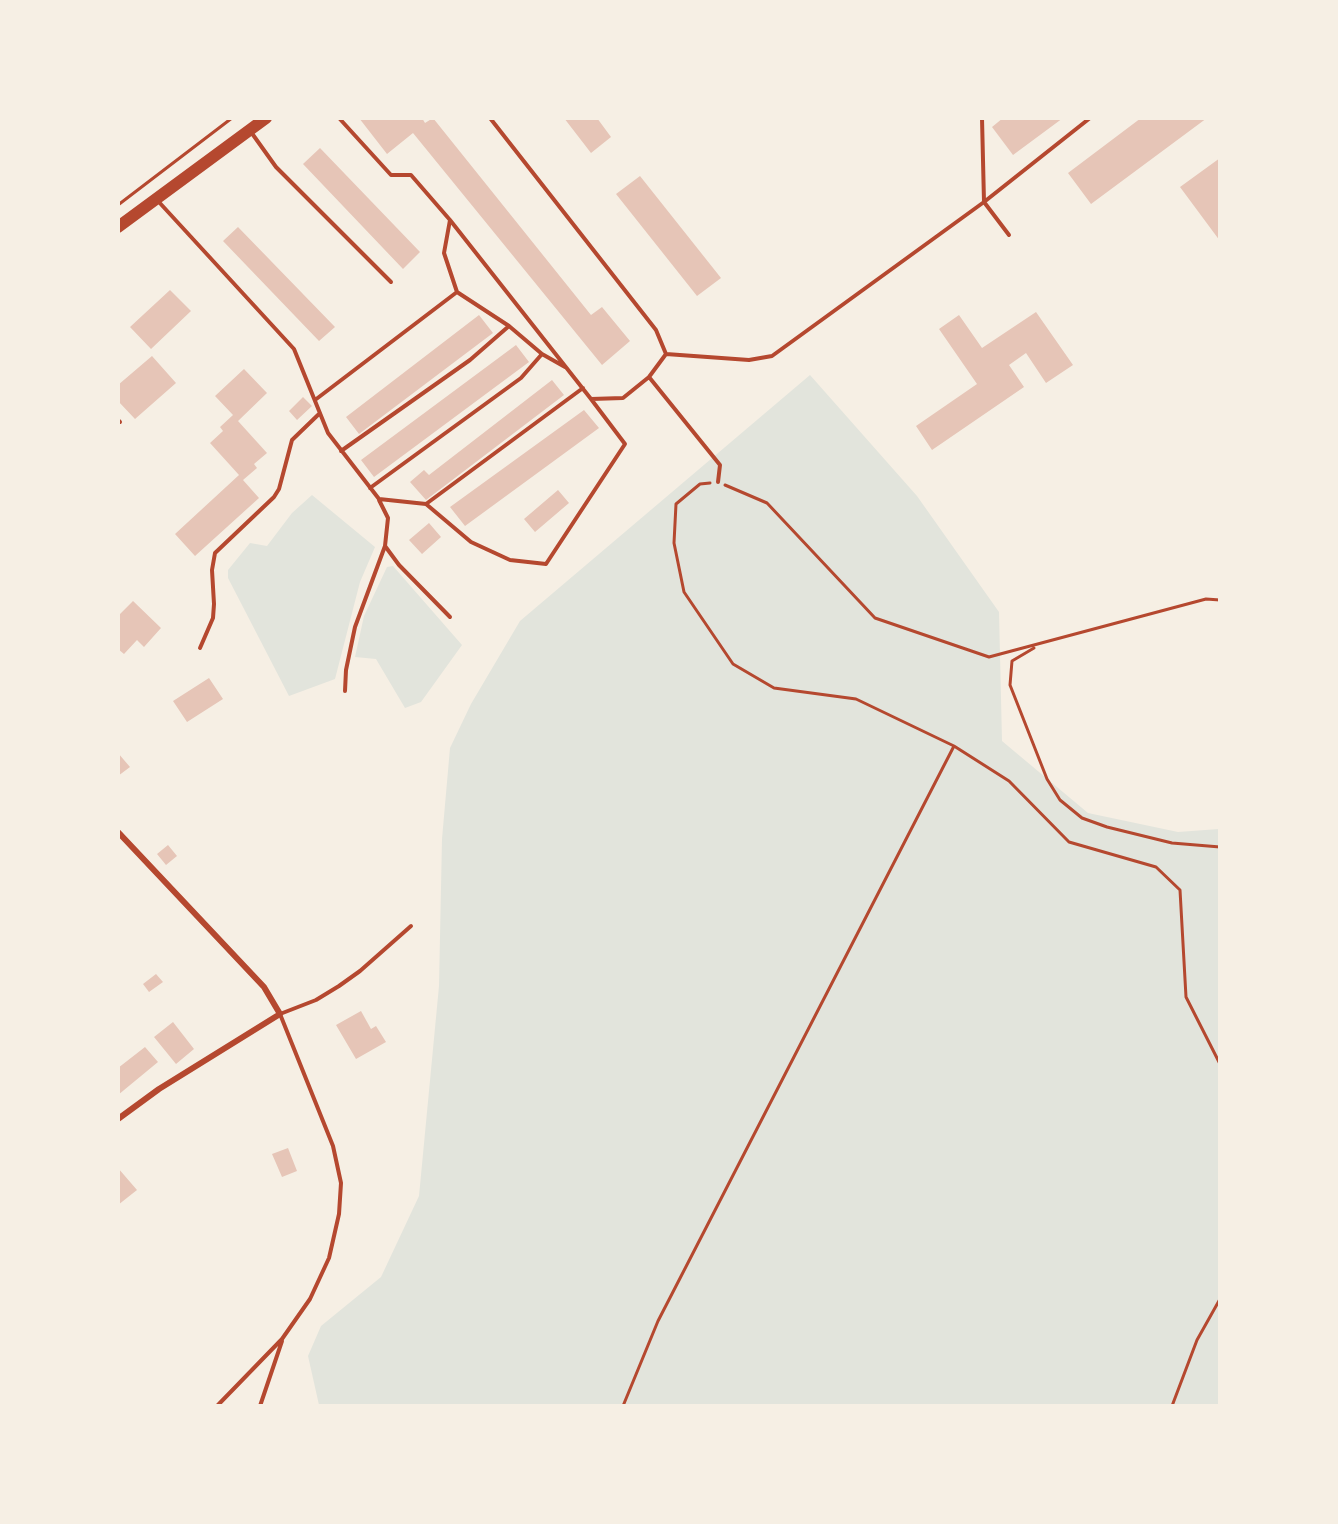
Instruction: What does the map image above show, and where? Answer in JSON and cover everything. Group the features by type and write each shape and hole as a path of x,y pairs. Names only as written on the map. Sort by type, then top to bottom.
{"main road":[{"path":"118,227 266,118"}],"street":[{"path":"118,832 264,987 280,1014 159,1089 118,1119"}],"lane":[{"path":"339,118 391,176 411,175 450,220 569,369 625,444 546,564 510,560 471,542 426,504 379,499"},
{"path":"490,118 656,330 666,354"},
{"path":"982,118 984,202 1009,235"},
{"path":"666,354 749,360 772,356 984,202 1090,118"},
{"path":"250,130 276,167 391,282"},
{"path":"156,198 294,349 328,433 379,499 388,518 385,546 355,627 346,670 345,692"},
{"path":"450,220 444,253 457,292 509,326 542,354 569,369"},
{"path":"315,400 457,292"},
{"path":"341,451 470,360 509,326"},
{"path":"370,488 521,378 542,354"},
{"path":"591,399 623,398 649,377 666,354"},
{"path":"649,377 720,465 718,482"},
{"path":"426,504 583,388"},
{"path":"200,648 213,618 212,570 215,554 274,497 279,489 292,440 320,412"},
{"path":"385,546 399,565 450,617"},
{"path":"217,1406 282,1339 310,1299 329,1258 339,1214 341,1183 333,1146 280,1014 316,999 339,986 360,971 411,926"},
{"path":"260,1406 282,1339"}],"path":[{"path":"118,205 232,118"},
{"path":"1220,600 1206,599 1038,646 989,657 875,618 767,503 718,482 700,483 676,504 674,543 684,592 733,664 774,688 856,699 954,746 1009,780 1069,843 1156,867 1180,890 1186,997 1220,1064"},
{"path":"1038,646 1012,661 1010,685 1047,779 1060,800 1082,818 1107,827 1172,843 1220,847"},
{"path":"623,1406 658,1321 954,746"},
{"path":"1172,1406 1197,1340 1220,1299"}],"shaded area":[{"path":"810,375 917,496 999,612 1002,741 1088,813 1178,832 1219,829 1219,1405 319,1405 308,1356 321,1326 381,1277 419,1196 439,986 442,839 450,748 471,704 520,621"},
{"path":"312,495 375,547 360,582 335,679 289,696 228,578 228,570 250,543 267,546 292,513"},
{"path":"393,566 462,645 421,702 405,708 376,659 355,657 364,616 387,567"}],"building":[{"path":"359,118 422,118 425,123 433,118 591,315 602,307 630,341 602,365 413,133 387,154"},
{"path":"564,118 597,118 611,137 591,153"},
{"path":"1003,118 1063,118 1013,155 992,127"},
{"path":"1141,118 1207,118 1091,204 1068,173"},
{"path":"320,148 420,252 403,269 303,164"},
{"path":"1220,158 1220,241 1180,187"},
{"path":"640,176 721,278 697,296 616,194"},
{"path":"238,227 335,327 319,341 223,241"},
{"path":"170,290 191,311 151,349 130,327"},
{"path":"1036,312 1073,365 1046,383 1026,353 1009,365 1024,387 932,450 916,426 977,384 939,329 959,315 982,348"},
{"path":"479,315 493,333 359,434 346,417"},
{"path":"516,345 529,362 374,477 361,460"},
{"path":"152,356 176,383 135,419 118,401 118,385"},
{"path":"244,369 267,393 238,421 267,453 254,464 257,468 243,480 259,498 195,556 175,534 239,475 210,443 223,431 220,427 233,415 215,396"},
{"path":"552,380 564,395 426,500 410,482 424,470 429,475"},
{"path":"303,397 312,406 297,420 289,411"},
{"path":"584,410 599,428 465,526 450,507"},
{"path":"558,490 569,503 535,532 524,519"},
{"path":"429,523 441,537 422,554 409,540"},
{"path":"133,601 161,628 144,647 137,640 124,654 118,649 118,616"},
{"path":"209,678 223,699 187,722 173,701"},
{"path":"118,753 130,767 118,776"},
{"path":"168,845 177,856 166,865 157,854"},
{"path":"156,974 163,982 149,992 143,984"},
{"path":"361,1011 371,1029 376,1026 386,1042 356,1059 336,1025"},
{"path":"173,1022 194,1049 176,1064 154,1037"},
{"path":"145,1047 158,1062 118,1095 118,1068"},
{"path":"288,1148 297,1171 282,1177 272,1154"},
{"path":"118,1168 137,1190 118,1205"}]}
